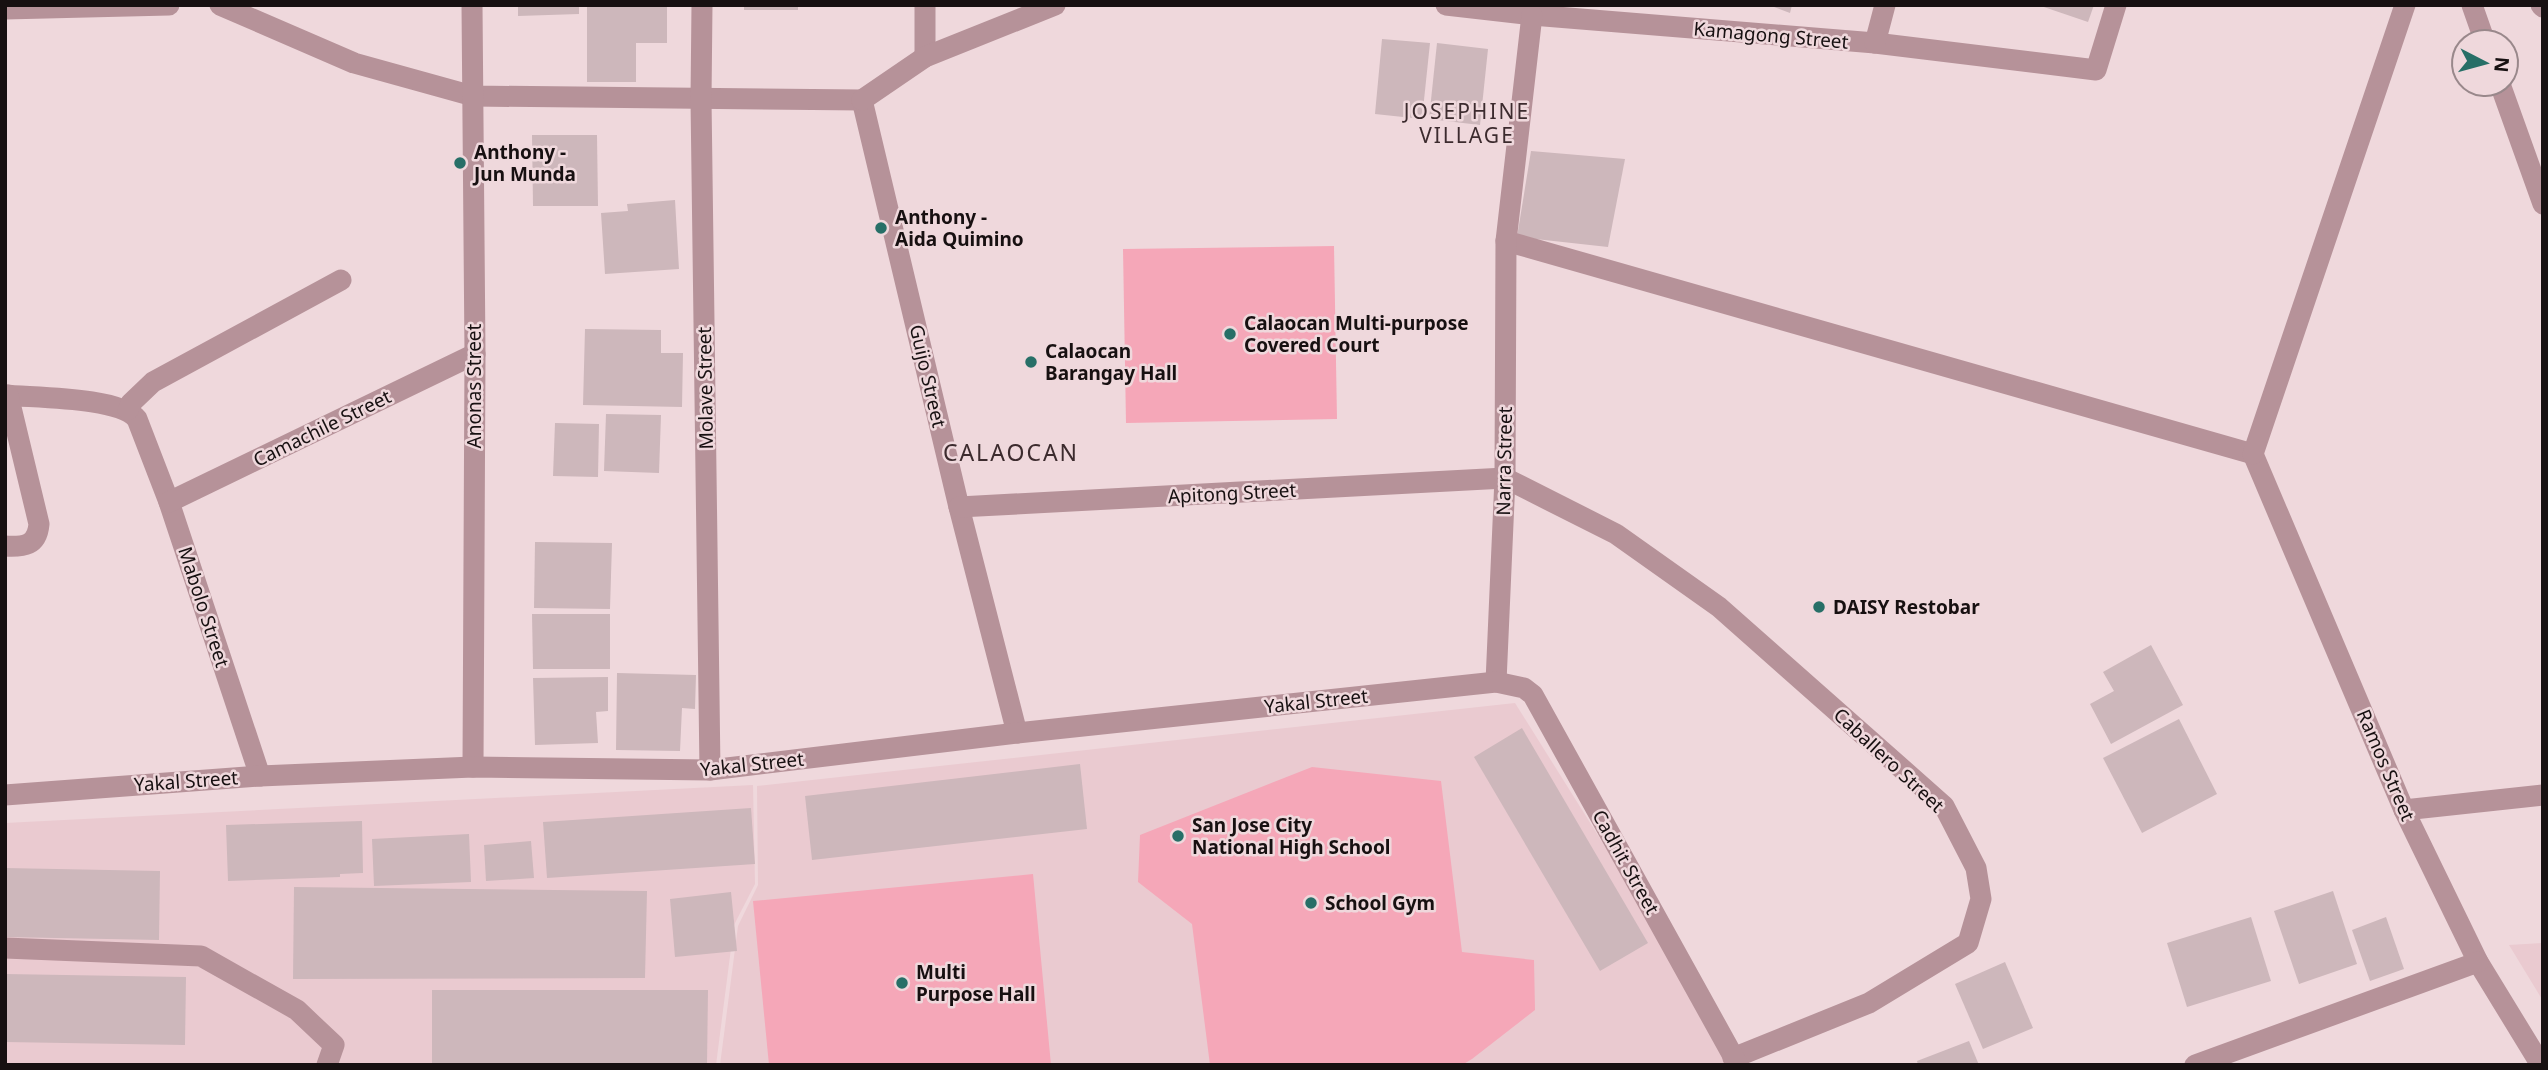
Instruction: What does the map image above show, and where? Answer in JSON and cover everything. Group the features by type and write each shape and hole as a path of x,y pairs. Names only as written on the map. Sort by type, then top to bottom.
{"street":[{"path":"5,9 169,5"},
{"path":"220,5 354,63 473,96 862,100 925,57 1055,5"},
{"name":"Anonas Street","path":"472,5 475,354 473,767"},
{"name":"Molave Street","path":"702,5 709,770"},
{"path":"925,5 925,57"},
{"name":"Kamagong Street","path":"1446,5 1532,15 1651,15 2096,70 2116,5"},
{"path":"1875,43 1885,5"},
{"path":"1506,241 2253,454 2405,5"},
{"path":"2472,5 2480,28"},
{"name":"Narra Street","path":"1496,682 1505,478 1506,241 1532,15"},
{"path":"2505,98 2543,204"},
{"name":"Guijo Street","path":"862,100 959,507 1017,733"},
{"path":"5,546 21,547 30,544 36,537 39,524 7,395 106,404 128,410 131,403 153,382 341,280"},
{"name":"Camachile Street","path":"169,502 475,354"},
{"name":"Mabolo Street","path":"128,410 137,418 146,438 260,776"},
{"name":"Ramos Street","path":"2253,454 2404,810 2478,962 2542,1065"},
{"name":"Apitong Street","path":"959,507 1505,478"},
{"name":"Caballero Street","path":"1505,478 1616,534 1719,607 1944,806 1976,867 1981,899 1968,943 1869,1003 1735,1062"},
{"name":"Yakal Street","path":"5,794 260,776 473,767 709,770 1017,733 1496,682"},
{"name":"Cadhit Street","path":"1496,682 1529,691 1536,700 1735,1062"},
{"path":"2404,810 2543,795"},
{"path":"5,948 201,956 297,1010 334,1045 327,1065"},
{"path":"2195,1065 2478,962"}],"shaded area":[{"name":"Calaocan Multi-purpose Covered Court","path":"1334,246 1337,419 1126,423 1123,249"},
{"name":"San Jose City National High School","path":"1515,703 1742,1065 720,1065 738,926 758,885 757,786"},
{"name":"School Gym","path":"1312,767 1441,781 1462,952 1534,960 1535,1010 1462,1065 1210,1065 1192,924 1138,882 1140,835"},
{"path":"753,785 755,884 734,925 716,1065 5,1065 5,823"},
{"name":"Multi Purpose Hall","path":"1033,874 1051,1065 769,1065 753,901"},
{"path":"2543,943 2543,1001 2509,945"}],"building":[{"path":"518,5 579,5 579,14 518,16"},
{"path":"587,5 667,5 667,43 636,43 636,82 587,82"},
{"path":"744,5 798,5 798,10 744,10"},
{"path":"1769,5 1792,5 1790,13"},
{"path":"2038,5 2094,5 2088,22"},
{"path":"1382,39 1430,43 1422,119 1375,114"},
{"path":"1437,43 1488,49 1480,125 1429,119"},
{"path":"532,135 597,135 598,206 533,206"},
{"path":"1531,151 1625,159 1608,247 1517,237"},
{"path":"675,200 679,269 605,274 601,213 628,211 627,204"},
{"path":"585,329 661,330 661,353 683,353 682,407 583,405"},
{"path":"606,414 661,415 659,473 604,471"},
{"path":"555,423 599,424 598,477 553,476"},
{"path":"535,542 612,543 610,609 534,608"},
{"path":"532,614 610,614 610,669 533,669"},
{"path":"2151,645 2183,705 2111,744 2090,704 2114,691 2103,672"},
{"path":"617,673 696,675 695,709 682,708 680,751 616,750"},
{"path":"608,677 608,711 596,712 598,743 535,745 533,678"},
{"path":"2179,719 2217,794 2142,833 2103,758"},
{"path":"1522,728 1648,943 1600,971 1474,757"},
{"path":"1080,764 1087,829 812,860 805,796"},
{"path":"751,808 755,864 547,878 543,822"},
{"path":"362,821 363,873 340,874 340,877 228,881 226,825"},
{"path":"469,834 471,882 374,886 372,839"},
{"path":"531,841 534,878 486,881 484,845"},
{"path":"5,868 160,871 159,940 5,937"},
{"path":"294,887 647,891 645,978 293,979"},
{"path":"2333,891 2357,964 2299,984 2274,911"},
{"path":"731,892 737,951 675,957 670,899"},
{"path":"2251,917 2271,981 2187,1007 2167,943"},
{"path":"2386,917 2404,969 2370,981 2352,930"},
{"path":"2005,962 2033,1028 1983,1049 1955,984"},
{"path":"5,974 186,977 185,1045 5,1042"},
{"path":"432,990 708,990 707,1065 432,1064"},
{"path":"1969,1041 1979,1065 1918,1065 1917,1061"}],"place":[{"name":"Anthony - Jun Munda","path":"460,163"},
{"name":"Anthony - Aida Quimino","path":"881,228"},
{"name":"Calaocan Multi-purpose Covered Court","path":"1230,334"},
{"name":"Calaocan Barangay Hall","path":"1031,362"},
{"name":"DAISY Restobar","path":"1819,607"},
{"name":"San Jose City National High School","path":"1178,836"},
{"name":"School Gym","path":"1311,903"},
{"name":"Multi Purpose Hall","path":"902,983"}],"district":[{"name":"JOSEPHINE VILLAGE","path":"1467,123"},
{"name":"CALAOCAN","path":"1011,452"}]}
